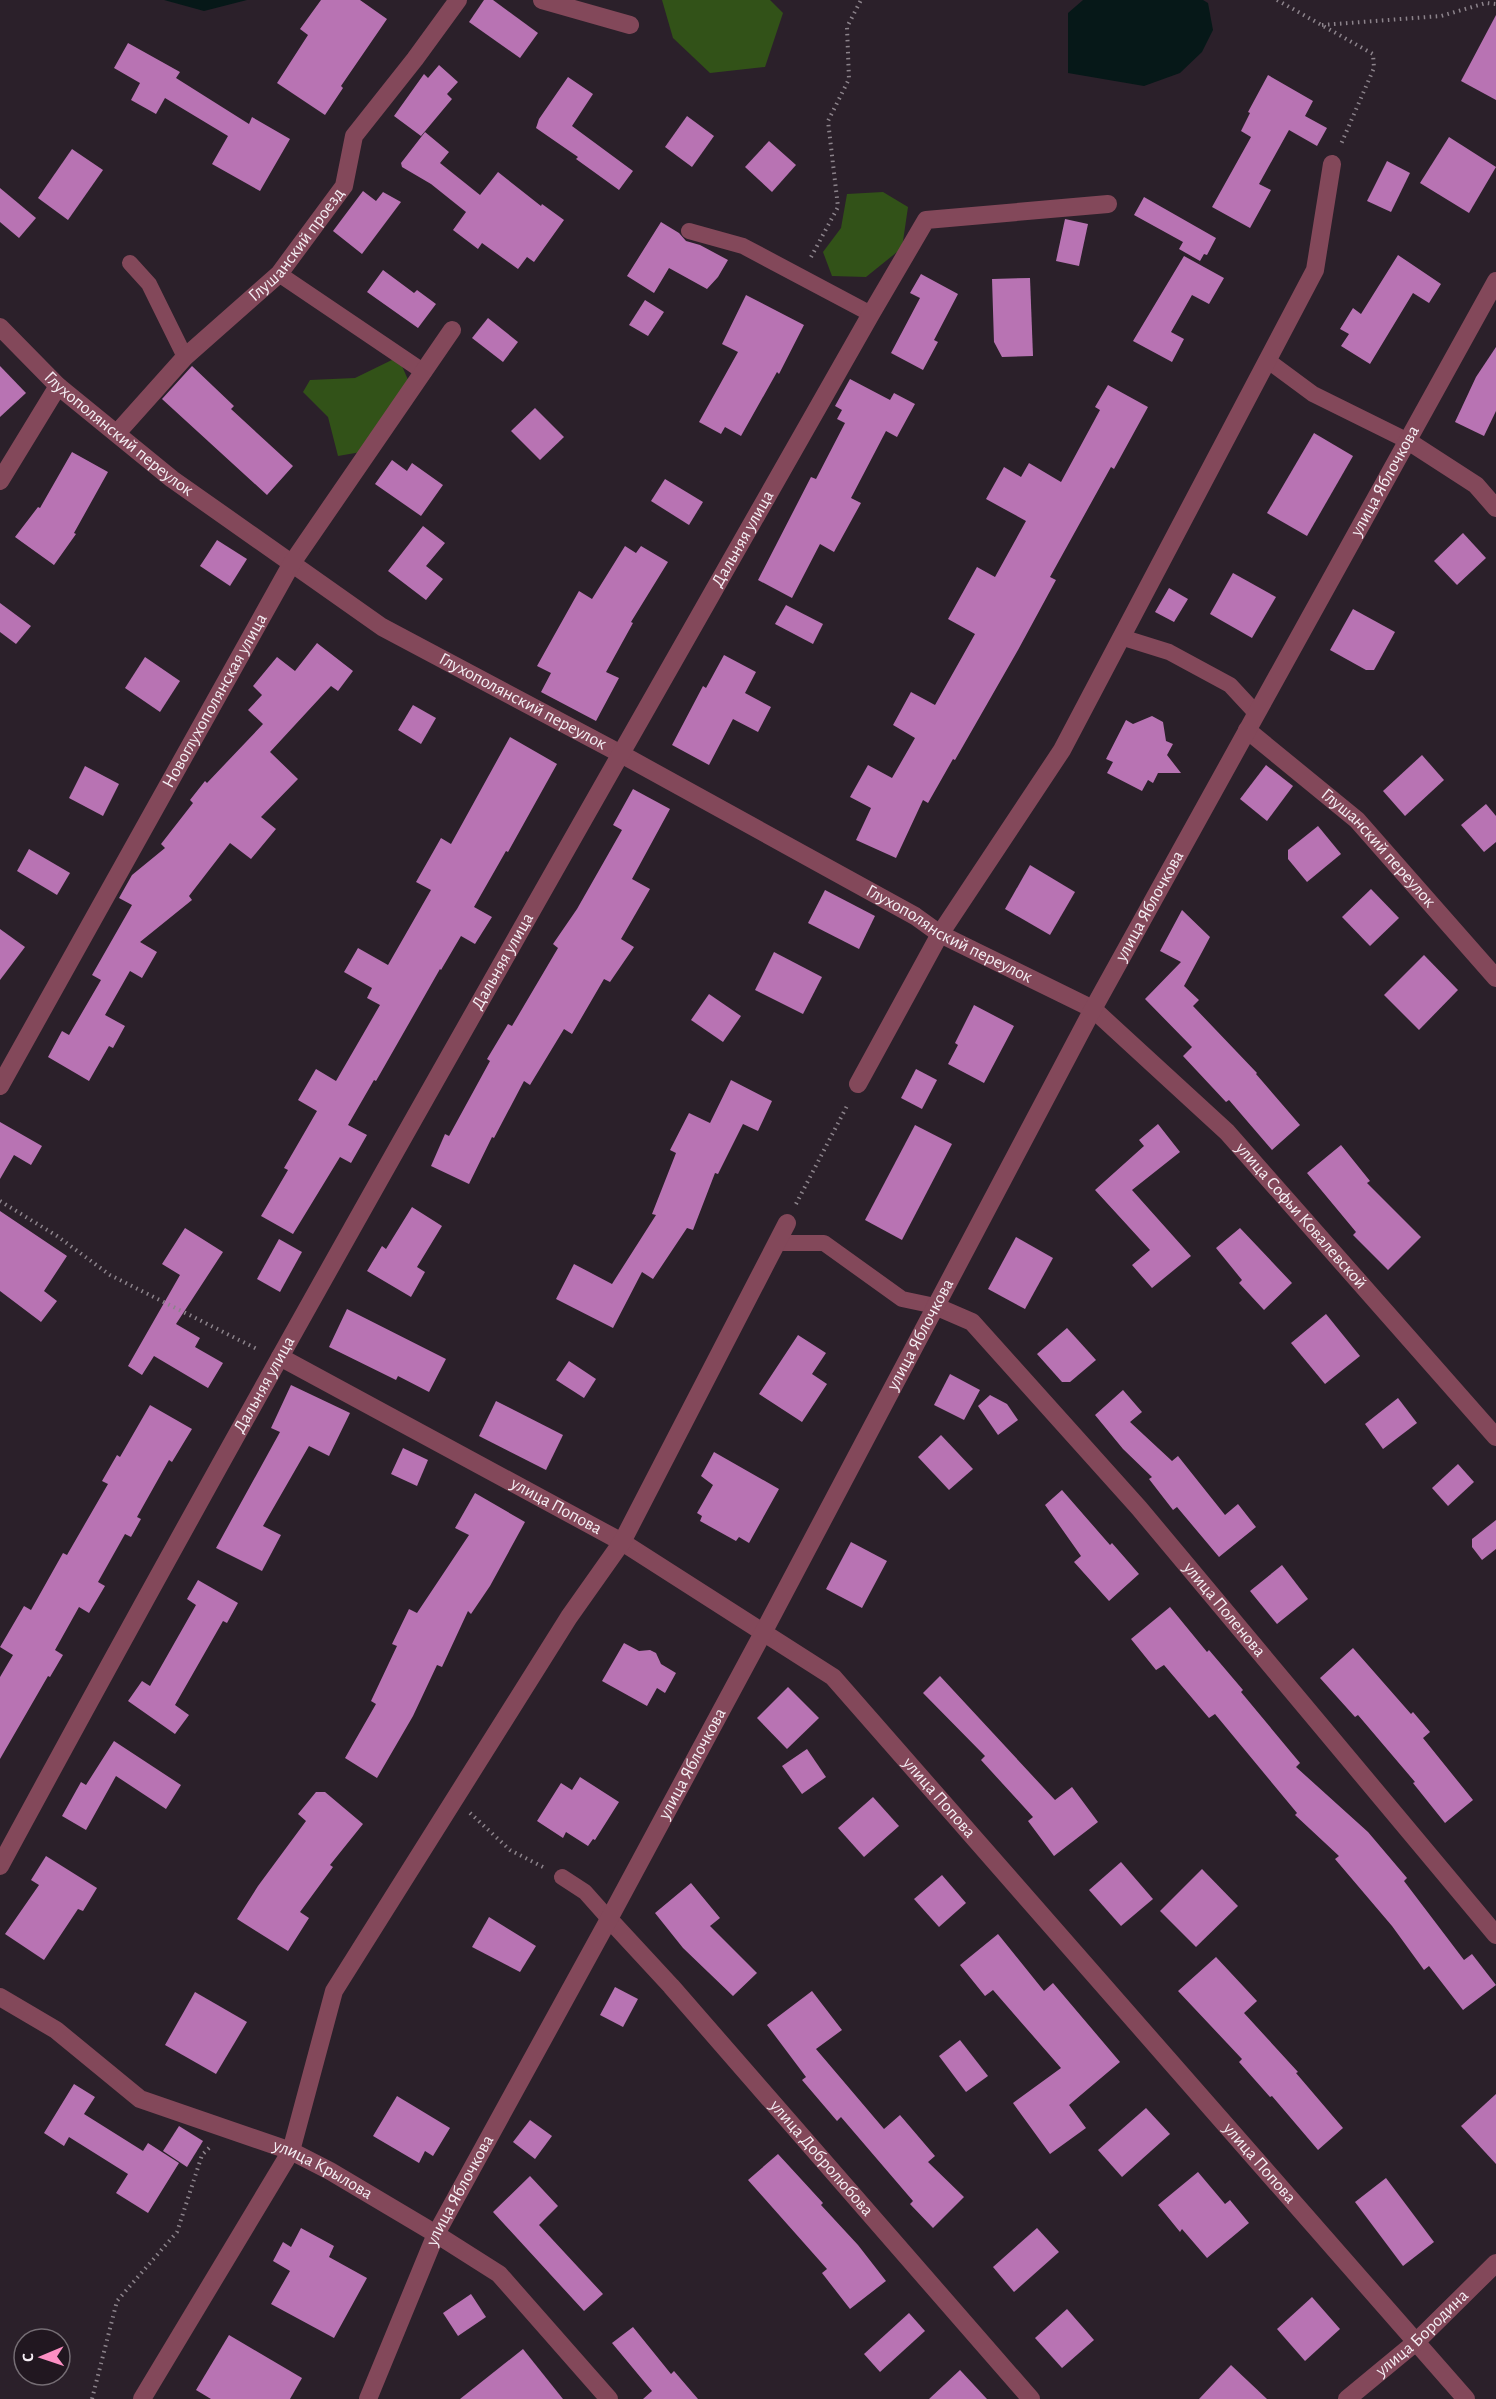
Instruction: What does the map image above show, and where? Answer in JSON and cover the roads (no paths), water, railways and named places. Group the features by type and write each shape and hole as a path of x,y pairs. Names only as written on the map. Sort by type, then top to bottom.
{"street":[{"name":"Глушанский проезд","path":"117,434 185,357 279,274 344,186 354,136 416,59 458,0"},
{"path":"542,0 630,25"},
{"path":"858,1084 940,934 1062,750 1315,270 1332,164"},
{"name":"Дальняя улица","path":"0,1866 118,1647 280,1357 926,220 1108,204"},
{"name":"улица Яблочкова","path":"368,2399 436,2234 764,1631 934,1305 1093,1009 1496,281"},
{"name":"Глухополянский переулок","path":"0,327 58,386 172,479 382,627 621,754 915,916 940,934 1093,1009"},
{"name":"Новоглухополянская улица","path":"0,1086 292,563 452,330"},
{"path":"0,481 58,386"},
{"path":"1408,441 1476,485 1496,508"},
{"name":"Глушанский переулок","path":"1248,730 1357,820 1496,978"},
{"name":"улица Софьи Ковалевской","path":"1093,1009 1227,1132 1496,1437"},
{"path":"142,2399 291,2151 334,1991 569,1617 622,1542 786,1223"},
{"name":"улица Поленова","path":"934,1305 972,1322 1123,1491 1496,1935"},
{"name":"улица Попова","path":"280,1357 622,1542 833,1677 1466,2399"},
{"name":"улица Добролюбова","path":"609,1919 679,1995 1031,2399"},
{"name":"улица Крылова","path":"0,1996 56,2030 140,2099 291,2151 330,2171 499,2274 609,2399"},
{"name":"улица Бородина","path":"1347,2399 1416,2342 1496,2263"}],"lane":[{"path":"689,231 743,246 871,314"},
{"path":"130,263 149,284 185,357"},
{"path":"279,274 424,372"},
{"path":"1268,360 1313,394 1408,441"},
{"path":"1121,637 1169,652 1230,685 1256,713"},
{"path":"777,1243 824,1243 902,1299 934,1305"},
{"path":"562,1877 585,1892 609,1919"}]}
